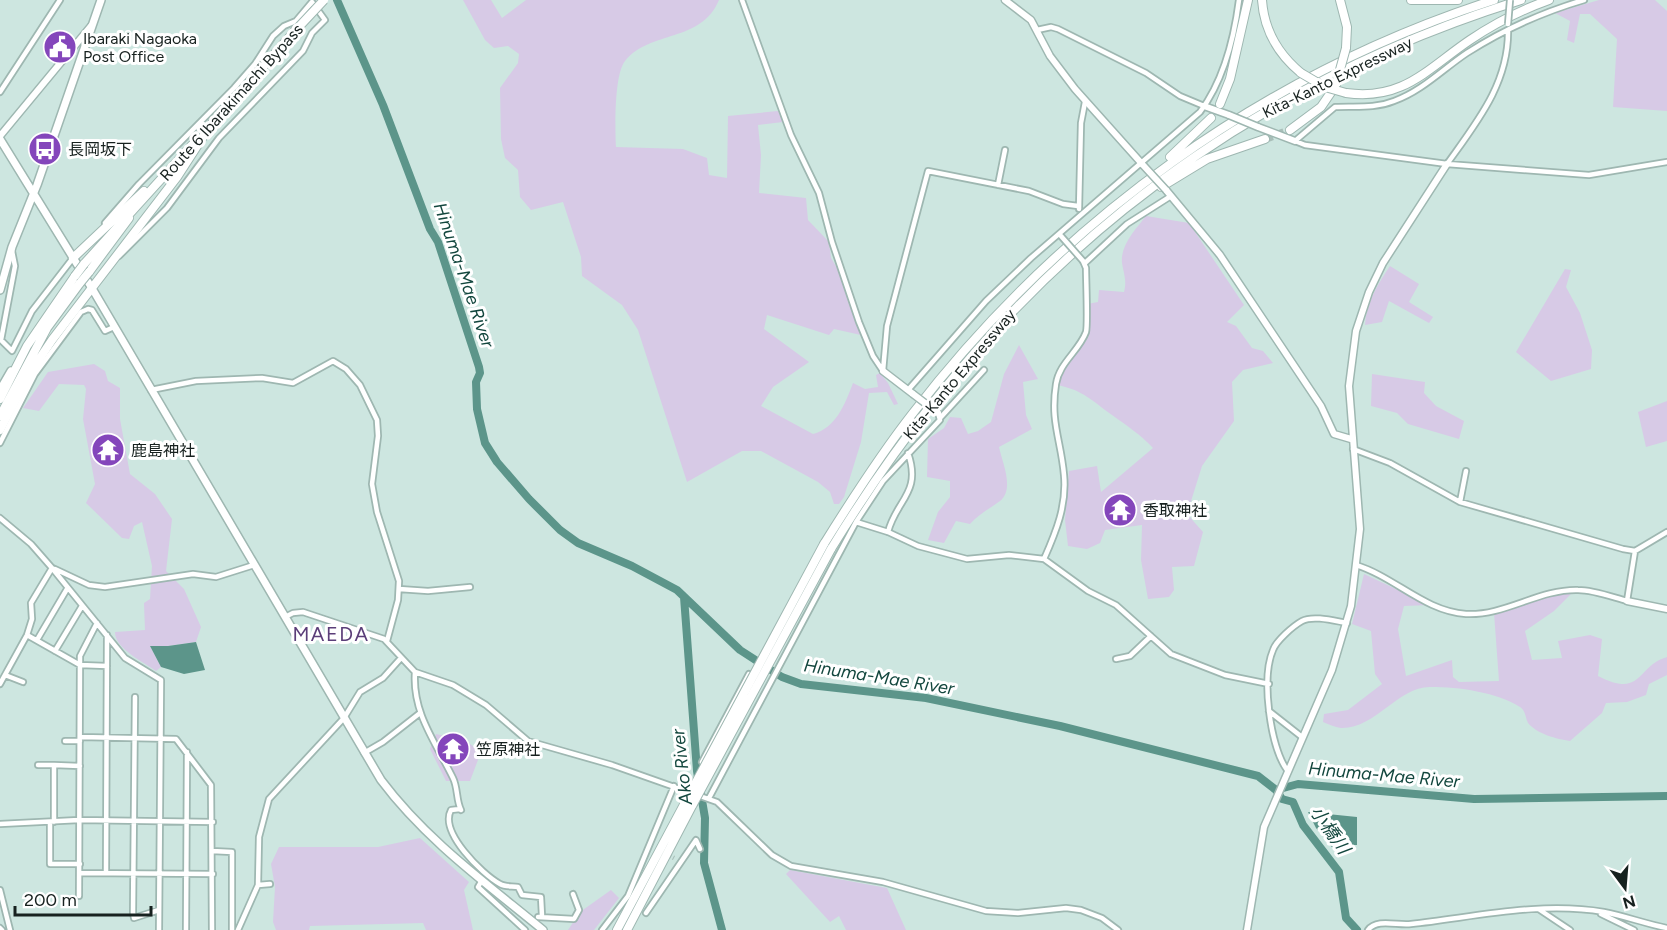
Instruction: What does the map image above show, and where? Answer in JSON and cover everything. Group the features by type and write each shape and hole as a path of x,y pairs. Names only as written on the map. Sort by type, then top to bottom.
{"highway":[{"name":"Route 6 Ibarakimachi Bypass","path":"0,399 27,346 77,279 118,235 138,204 324,0"},
{"path":"1220,104 1230,79 1248,0"},
{"path":"1262,0 1268,27 1276,46 1301,73 1326,87 1346,93 1378,93 1409,84 1487,29 1549,0"},
{"path":"1290,130 1321,108 1336,84 1346,48 1347,27 1340,0"},
{"path":"1411,0 1458,0"},
{"name":"Kita-Kanto Expressway","path":"617,930 690,801 828,546 882,455 937,382 1013,298 1092,225 1185,151 1260,104 1388,41 1494,0"},
{"name":"Kita-Kanto Expressway","path":"828,546 888,460 957,370 1018,304 1081,245 1184,164 1295,94 1391,48 1521,0"},
{"path":"1092,225 1198,133 1211,118"},
{"path":"73,258 210,126"},
{"path":"0,430 40,359 177,177 210,126"},
{"path":"1081,245 1184,172 1225,152 1265,139"},
{"name":"Route 6 Ibarakimachi Bypass","path":"0,416 47,328 77,279"},
{"name":"Kita-Kanto Expressway","path":"627,930 690,801"}],"main road":[{"path":"0,290 12,248 101,0"},
{"path":"0,138 93,290 381,780 414,820 543,930"},
{"path":"0,390 27,346"}],"street":[{"path":"0,92 60,0"},
{"path":"742,0 767,63 788,127 817,187 836,255 873,356 883,371 940,415"},
{"path":"1005,0 1022,11 1037,30 1050,56 1085,102 1168,193 1220,255 1321,406 1334,434 1351,439"},
{"path":"910,392 986,301 1060,235 1080,214 1186,126 1204,106 1223,69 1233,34 1239,0"},
{"path":"1247,930 1264,827 1332,670 1347,623 1356,565 1360,513 1351,439 1350,368 1356,331 1364,305 1390,251 1487,108 1504,66 1510,0"},
{"path":"1295,141 1335,106 1369,107 1403,98 1466,54 1508,31 1548,12 1584,0"},
{"path":"102,231 106,222 139,184 255,64 273,36 284,26 296,21 312,2 325,20 312,33 303,51 245,109 166,208 113,262"},
{"path":"0,138 93,23"},
{"path":"1037,30 1051,27 1058,29 1146,73 1180,96 1305,145 1447,164 1589,175 1667,162"},
{"path":"76,43 85,48"},
{"path":"1080,214 1078,206 1081,123 1085,102"},
{"path":"998,185 1005,150"},
{"path":"883,371 887,326 928,171 1029,191 1063,204 1078,206"},
{"path":"1084,262 1127,224 1168,193"},
{"path":"1044,559 1063,507 1064,474 1053,422 1056,387 1065,362 1086,331 1084,262 1060,235"},
{"path":"12,248 15,266 1,340 12,351 32,311 73,258"},
{"path":"0,443 35,374 81,312 92,310 105,331 114,327"},
{"path":"151,390 196,381 256,378 293,383 333,361 346,369 366,396 377,420 378,436 372,484 377,512 397,569 399,589 387,641"},
{"path":"709,798 781,659 873,494 940,415 984,370"},
{"path":"1353,449 1390,463 1460,502 1635,551 1667,532"},
{"path":"888,532 908,494 912,478 908,453"},
{"path":"1460,502 1466,471"},
{"path":"0,518 30,544 52,568 125,658 161,680 159,930"},
{"path":"856,522 888,532 918,546 967,559 1010,555 1044,559 1088,591 1116,605 1171,654 1225,675 1269,684"},
{"path":"1628,601 1635,551"},
{"path":"52,568 89,585 105,587 193,574 216,578 254,565"},
{"path":"1356,565 1432,604 1467,614 1499,610 1552,593 1580,590 1667,609"},
{"path":"0,682 27,635 32,619 31,603 52,568"},
{"path":"399,589 428,591 470,586"},
{"path":"37,640 67,589"},
{"path":"55,651 82,606"},
{"path":"285,617 303,612 387,641 415,672 453,685 486,705 528,741 595,759 709,798 722,805 772,855 796,868 883,882 986,911 1018,913 1057,909 1081,910 1102,918 1118,930"},
{"path":"1286,772 1271,735 1269,684 1272,651 1276,644 1302,621 1310,619 1347,623"},
{"path":"79,896 80,656 97,623"},
{"path":"27,635 80,665 107,666"},
{"path":"106,873 107,636"},
{"path":"1116,659 1130,656 1151,636"},
{"path":"238,930 258,885 259,837 269,799 344,718 360,692 383,678 401,658"},
{"path":"415,672 414,694 420,713 455,784 460,809 450,811 449,816 452,834 460,848 502,886 518,887 522,895 541,897 540,917 574,920 579,910 573,894"},
{"path":"702,762 749,674"},
{"path":"5,675 23,682"},
{"path":"135,697 132,820 134,918 159,910"},
{"path":"1269,711 1302,737"},
{"path":"364,753 383,742 420,713"},
{"path":"64,741 107,737 176,739 187,752 211,785 212,930"},
{"path":"709,749 729,760"},
{"path":"186,930 187,752"},
{"path":"38,765 80,766"},
{"path":"54,765 50,864 80,864"},
{"path":"602,930 628,896 674,786"},
{"path":"0,824 80,820 213,822"},
{"path":"646,913 696,840 700,849"},
{"path":"649,844 656,848"},
{"path":"212,851 232,852 232,930"},
{"path":"674,858 681,863"},
{"path":"80,873 213,873"},
{"path":"482,880 478,887 527,929"},
{"path":"258,885 270,884"},
{"path":"0,890 10,930"},
{"path":"1539,909 1570,930"},
{"path":"1368,930 1376,924 1407,925 1539,909 1594,911 1667,928"},
{"path":"1594,911 1634,930"}],"shaded area":[{"path":"463,0 491,0 502,18 526,0 719,0 711,14 700,23 688,30 648,44 635,51 625,61 621,68 617,90 616,147 683,149 707,158 709,175 727,178 728,116 778,111 783,122 758,125 761,155 759,193 806,198 808,220 829,242 831,258 840,273 861,335 834,329 829,335 767,315 764,329 809,362 773,387 761,406 813,434 834,421 853,383 865,389 878,387 876,375 880,373 888,383 898,404 894,405 887,392 869,393 861,442 844,497 839,504 834,504 830,492 818,482 761,451 742,451 687,482 638,330 622,305 582,276 581,257 563,202 531,210 520,197 518,170 505,158 501,139 500,88 518,63 519,54 508,46 494,48 485,40"},
{"path":"1599,0 1655,0 1667,11 1667,111 1613,107 1617,39 1590,14 1580,14 1574,43 1567,40 1570,21 1555,13"},
{"path":"1146,216 1189,223 1244,305 1227,322 1236,326 1252,348 1263,351 1273,363 1243,370 1232,382 1234,421 1202,466 1187,514 1203,532 1194,566 1172,567 1174,590 1169,597 1148,599 1141,560 1142,525 1105,530 1100,543 1087,549 1068,546 1065,520 1069,471 1097,466 1101,492 1153,448 1133,430 1087,397 1058,385 1067,363 1086,341 1090,329 1087,304 1098,302 1099,290 1124,292 1122,256 1130,238"},
{"path":"1390,266 1419,284 1409,302 1433,317 1429,323 1389,301 1382,322 1365,325 1370,301"},
{"path":"1565,269 1571,270 1566,287 1580,313 1592,350 1591,369 1551,381 1516,352"},
{"path":"1019,345 1038,379 1023,382 1026,415 1032,429 999,447 1007,490 1000,501 970,524 956,521 944,543 928,540 938,512 950,497 950,481 927,477 928,439 944,428 950,417 961,418 968,434 978,431 991,422 1004,374"},
{"path":"94,364 105,371 108,381 120,388 120,419 130,474 155,494 172,519 166,571 184,589 201,627 196,642 150,646 161,667 156,671 125,649 116,638 115,632 145,630 144,603 150,599 152,566 142,522 134,526 129,539 122,538 86,503 95,484 83,419 86,389 84,385 59,384 39,411 23,408 48,372"},
{"path":"1372,374 1425,382 1424,393 1436,406 1464,421 1459,439 1408,424 1397,413 1371,406"},
{"path":"1667,401 1667,441 1646,447 1638,412"},
{"path":"1364,574 1430,605 1404,606 1398,629 1406,676 1452,660 1453,677 1459,682 1499,681 1494,613 1555,595 1572,593 1554,611 1525,631 1532,660 1562,658 1558,641 1590,635 1602,639 1598,676 1623,684 1631,682 1657,661 1667,657 1667,675 1649,684 1646,695 1627,702 1606,703 1602,713 1570,741 1542,733 1532,727 1522,709 1510,702 1477,691 1442,687 1419,689 1408,693 1365,722 1354,726 1341,728 1334,726 1323,722 1324,714 1348,710 1382,684 1375,674 1371,631 1352,624"},
{"path":"436,734 466,741 481,752 470,781 446,781 430,749"},
{"path":"420,838 469,882 464,890 473,930 426,930 423,923 310,926 309,930 276,930 273,922 275,887 271,864 279,847 378,847"},
{"path":"790,870 887,888 906,930 846,930 839,916 830,922 786,874"},
{"path":"611,890 619,898 594,930 568,930 580,912"}],"water":[{"path":"196,642 205,670 184,674 161,667 150,646 168,646"},
{"path":"1308,812 1357,817 1357,845 1349,845 1349,852 1336,852 1316,828"}],"waterway":[{"name":"Hinuma-Mae River","path":"337,0 383,105 430,229 438,242 479,367 480,373 476,382 477,409 485,443 497,462 560,530 578,543 632,566 677,590 740,650 782,677 801,684 926,698 1060,726 1258,776 1276,790 1298,784 1474,799 1667,796"},
{"name":"Ako River","path":"684,597 697,771 705,818 704,863 722,930"},
{"name":"小橋川","path":"1276,790 1282,799 1293,802 1303,825 1339,872 1346,918 1357,930"}],"tunnel":[{"path":"1265,139 1290,130"},
{"path":"656,848 674,858"}],"place":[{"name":"Ibaraki Nagaoka Post Office","path":"60,47"},
{"name":"長岡坂下","path":"45,149"},
{"name":"鹿島神社","path":"108,450"},
{"name":"香取神社","path":"1120,510"},
{"name":"笠原神社","path":"453,749"}],"district":[{"name":"MAEDA","path":"331,634"}]}
